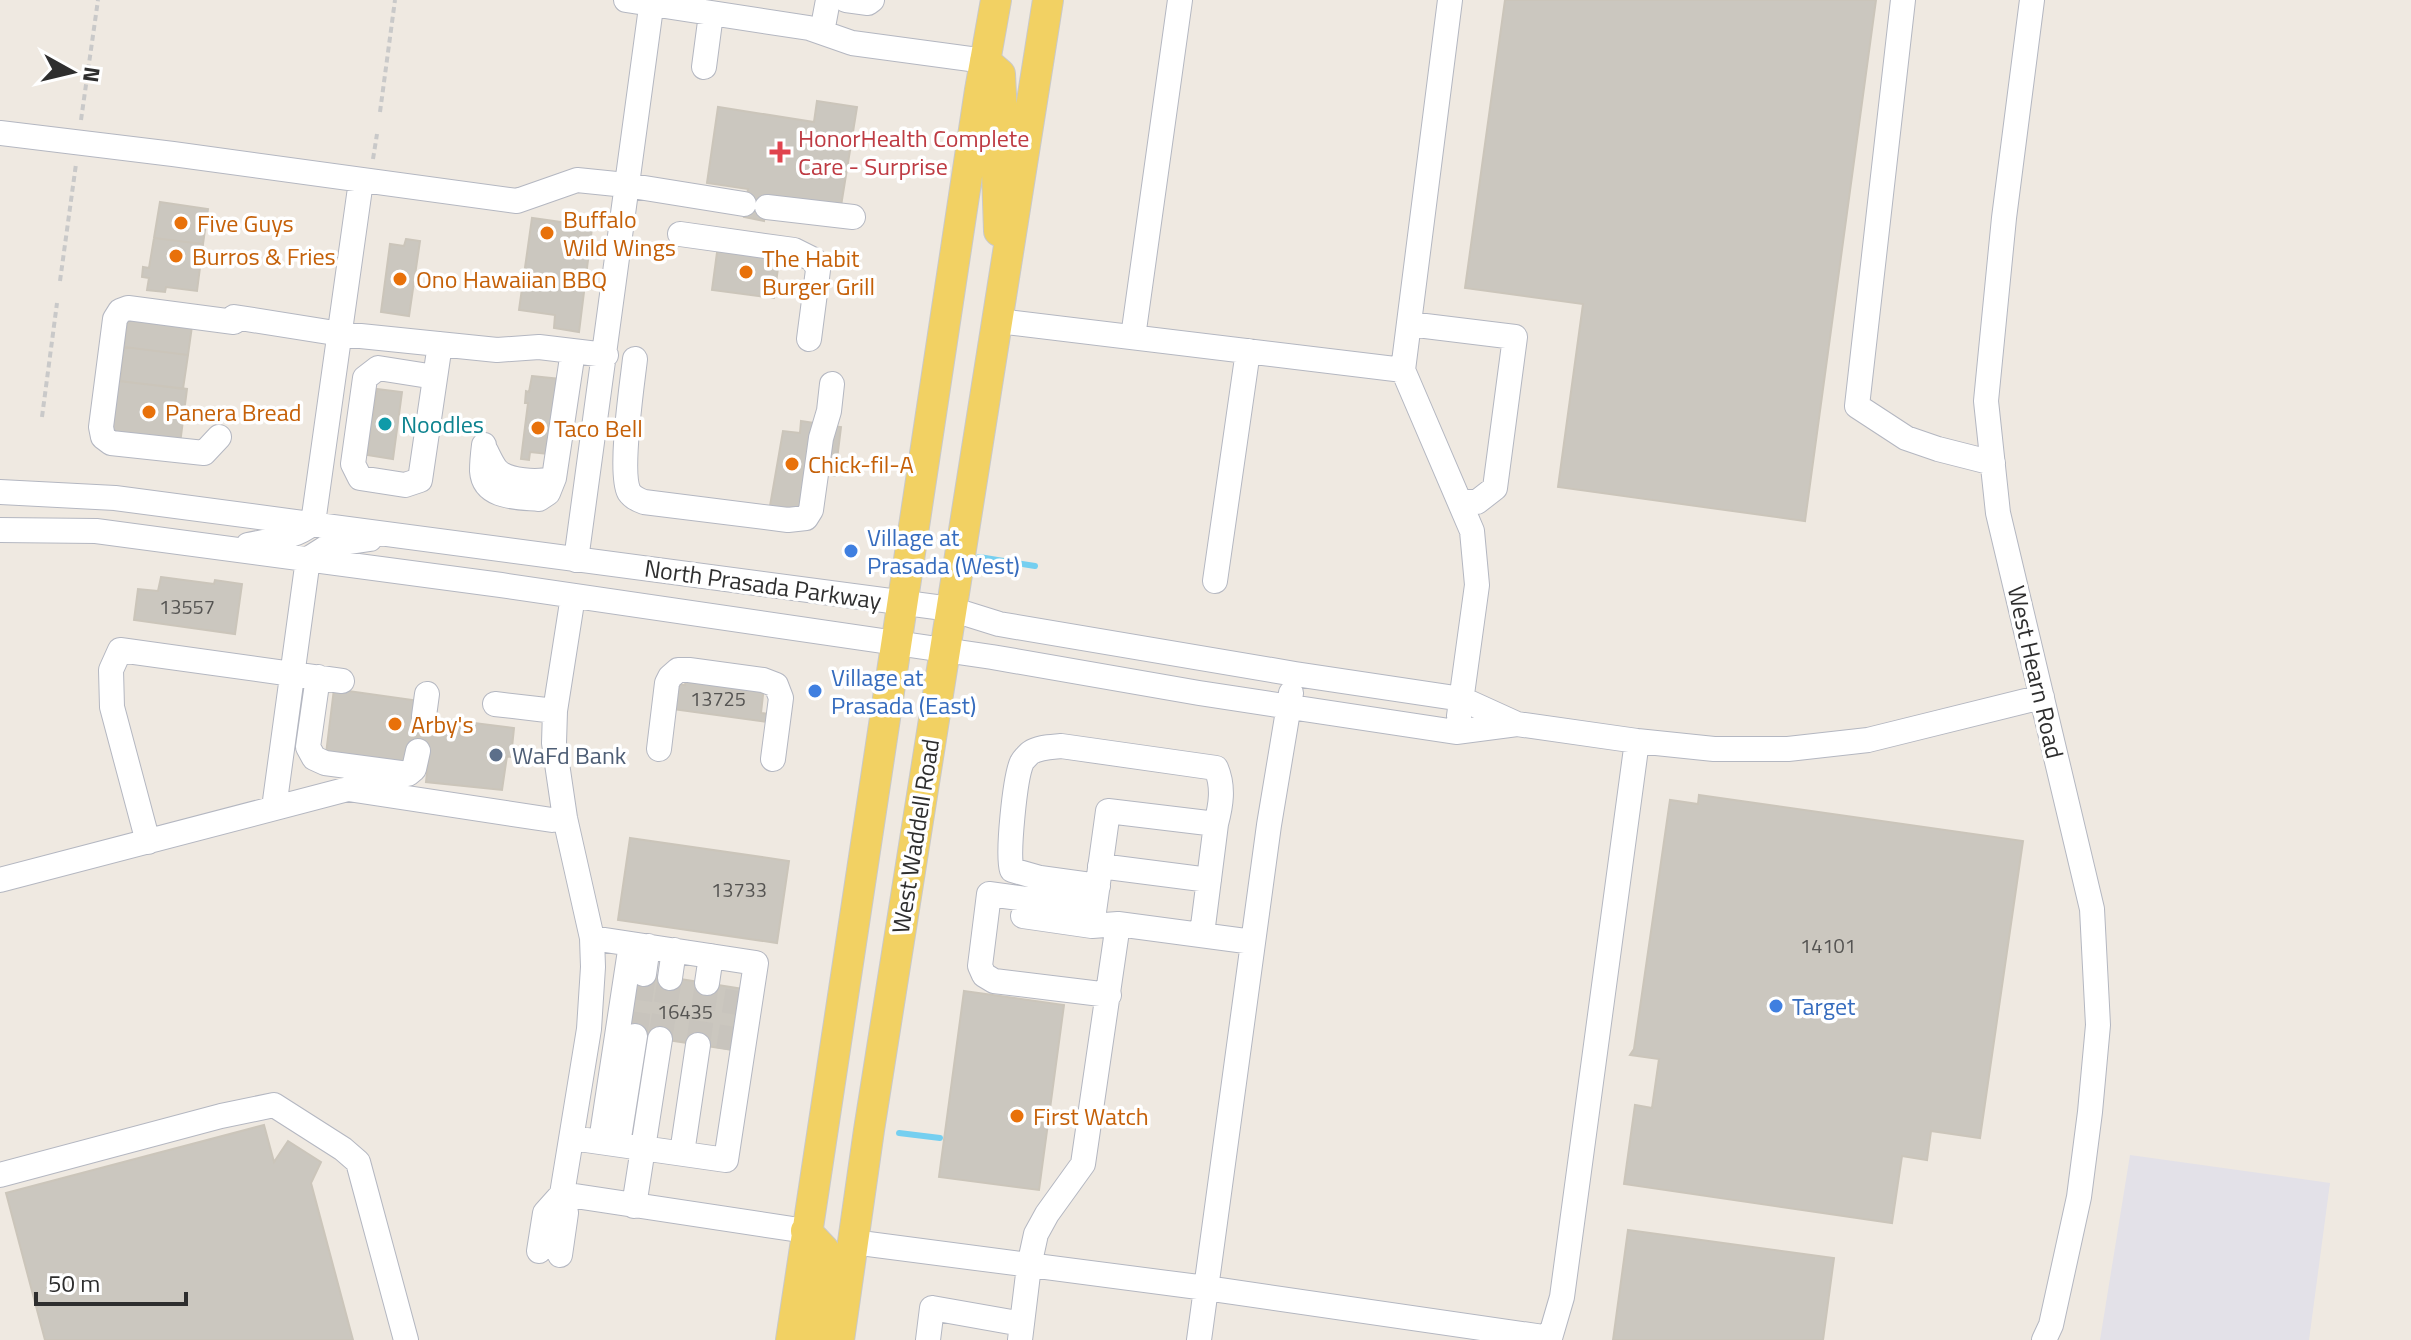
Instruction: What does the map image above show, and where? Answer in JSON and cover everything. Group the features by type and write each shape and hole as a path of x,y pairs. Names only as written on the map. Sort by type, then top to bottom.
{"main road":[{"name":"West Waddell Road","path":"791,1340 996,0"},
{"name":"West Waddell Road","path":"839,1340 944,650 1048,0"},
{"path":"985,61 1000,74 1002,93 997,172 1000,309"},
{"path":"806,1231 824,1250 828,1261 818,1340"}],"street":[{"path":"626,0 801,26 852,43 985,61"},
{"path":"822,32 828,0"},
{"path":"846,0 868,3 872,0"},
{"path":"1133,337 1180,0"},
{"path":"1450,0 1403,370 1472,531 1477,585 1456,732"},
{"path":"1903,0 1857,406 1906,438 1993,463"},
{"name":"West Hearn Road","path":"2032,0 2004,218 1986,401 1998,513 2092,909 2098,1025 2079,1197 2051,1325 2044,1340"},
{"path":"576,560 652,3"},
{"path":"704,67 711,14"},
{"path":"0,133 173,154 362,169 517,201 577,180 853,217"},
{"path":"230,549 283,538 313,523 362,169"},
{"path":"680,234 794,250 814,260 818,270 809,339"},
{"path":"219,437 204,453 111,443 103,437 101,427 115,319 120,311 128,308 497,350 539,347 606,355"},
{"path":"1000,309 1133,337 1403,370"},
{"path":"1409,324 1515,337 1495,488 1477,502 1460,502"},
{"path":"435,377 378,368 365,378 353,464 360,478 405,485 420,480 440,344"},
{"path":"484,445 482,475 493,491 499,495 539,499 548,493 554,478 573,351"},
{"path":"1215,581 1248,351"},
{"path":"635,359 625,474 630,493 644,502 788,520 806,518 811,510 832,384"},
{"name":"North Prasada Parkway","path":"0,492 115,498 951,609 999,624 1462,699 1517,724"},
{"name":"North Prasada Parkway","path":"0,530 96,531 308,559 944,650 1456,732 1517,724 1714,749 1788,749 1868,740 2042,697"},
{"path":"274,808 308,559 330,545 396,535"},
{"path":"550,1253 566,1213 562,1194 589,1029 593,967 592,938 565,818 554,743 555,711 573,596"},
{"path":"148,842 112,707 111,670 120,650 342,681"},
{"path":"659,749 667,683 674,673 685,669 763,680 776,685 781,698 773,759"},
{"path":"1199,1340 1269,825 1295,674"},
{"path":"318,677 308,747 314,758 325,763 408,774 414,769 418,751"},
{"path":"495,704 555,711"},
{"path":"853,1242 1206,1288 1550,1339 1562,1297 1637,741"},
{"path":"1202,934 1221,803 1220,779 1216,768 1061,746 1045,747 1029,753 1022,763 1014,806 1009,862 1012,870 1096,896 1118,924 1253,942"},
{"path":"0,880 348,789 552,820 565,818"},
{"path":"1096,896 1108,811 1216,824"},
{"path":"1023,916 1096,896 1209,880"},
{"path":"1096,896 989,894 980,966 984,975 994,981 1109,995"},
{"path":"928,1340 932,1308 1021,1332 1036,1234 1083,1164 1118,924"},
{"path":"572,1138 726,1160 756,963 592,938"},
{"path":"634,1206 621,1144 640,945"},
{"path":"640,945 644,974"},
{"path":"670,978 674,950"},
{"path":"707,983 711,956"},
{"path":"738,988 742,961"},
{"path":"621,1144 635,1036"},
{"path":"621,1144 660,1039"},
{"path":"682,1153 698,1045"},
{"path":"711,1158 728,1050"},
{"path":"0,1175 221,1116 274,1105 358,1162 406,1340"},
{"path":"562,1194 806,1231"}],"path":[{"path":"80,130 98,0"},
{"path":"380,112 395,0"},
{"path":"362,169 373,159 377,134"},
{"path":"60,281 77,154"},
{"path":"42,417 57,303"}],"shaded area":[{"path":"2130,1155 2330,1183 2309,1340 2100,1340"}],"building":[{"path":"1505,0 1876,0 1805,521 1558,487 1583,304 1465,288"},
{"name":"HonorHealth Complete Care - Surprise","path":"817,101 857,107 841,206 768,195 764,221 744,217 748,189 707,183 718,107 814,122"},
{"name":"Five Guys","path":"160,202 208,209 203,244 154,238"},
{"path":"576,217 593,220 579,332 554,328 555,315 519,310 532,218 575,224"},
{"name":"Burros & Fries","path":"154,238 203,244 197,291 166,287 165,292 147,290 149,278 142,277 143,267 149,268"},
{"name":"Ono Hawaiian BBQ","path":"406,239 420,241 409,316 381,312 390,244 404,246"},
{"name":"The Habit Burger Grill","path":"718,245 780,253 774,298 712,290"},
{"path":"128,317 192,326 188,355 124,347"},
{"path":"124,347 188,355 183,389 120,381"},
{"name":"Taco Bell","path":"532,376 560,379 548,454 530,452 529,460 521,459 528,403 525,403 526,391 529,392"},
{"name":"Panera Bread","path":"118,381 187,389 180,444 111,435"},
{"name":"Noodles","path":"377,389 402,392 393,459 367,455"},
{"name":"Chick-fil-A","path":"801,421 815,423 799,510 770,506 783,431 800,433"},
{"path":"817,424 841,427 835,476 810,473"},
{"path":"161,577 214,584 215,580 242,584 235,634 134,620 138,589 158,591"},
{"path":"687,675 764,686 761,713 769,714 768,722 672,709 675,684 685,685"},
{"path":"334,689 420,701 418,716 514,728 511,757 507,756 502,790 426,782 429,752 407,766 326,754"},
{"path":"1699,795 2023,841 1980,1138 1931,1131 1927,1160 1902,1156 1892,1223 1624,1184 1635,1105 1652,1108 1659,1059 1630,1055 1634,1049 1670,800 1698,804"},
{"path":"630,838 789,861 777,943 618,920"},
{"path":"630,971 750,990 740,1051 621,1033"},
{"path":"630,971 750,990 740,1051 621,1033"},
{"path":"964,991 1064,1005 1039,1190 939,1177"},
{"path":"264,1125 274,1162 288,1141 321,1162 311,1183 353,1340 45,1340 6,1193"},
{"path":"1628,1230 1834,1258 1823,1340 1613,1340"}],"waterway":[{"path":"979,557 1035,566"},
{"path":"899,1133 940,1138"}],"tunnel":[{"path":"635,1036 644,974"},
{"path":"660,1039 670,978"},
{"path":"698,1045 707,983"},
{"path":"728,1050 738,988"}],"place":[{"name":"HonorHealth Complete Care - Surprise","path":"780,152"},
{"name":"Five Guys","path":"181,223"},
{"name":"Buffalo Wild Wings","path":"547,233"},
{"name":"Burros & Fries","path":"176,256"},
{"name":"The Habit Burger Grill","path":"746,272"},
{"name":"Ono Hawaiian BBQ","path":"400,279"},
{"name":"Panera Bread","path":"149,412"},
{"name":"Noodles","path":"385,424"},
{"name":"Taco Bell","path":"538,428"},
{"name":"Chick-fil-A","path":"792,464"},
{"name":"Village at Prasada (West)","path":"851,551"},
{"name":"Village at Prasada (East)","path":"815,691"},
{"name":"Arby's","path":"395,724"},
{"name":"WaFd Bank","path":"496,755"},
{"name":"Target","path":"1776,1006"},
{"name":"First Watch","path":"1017,1116"}]}
